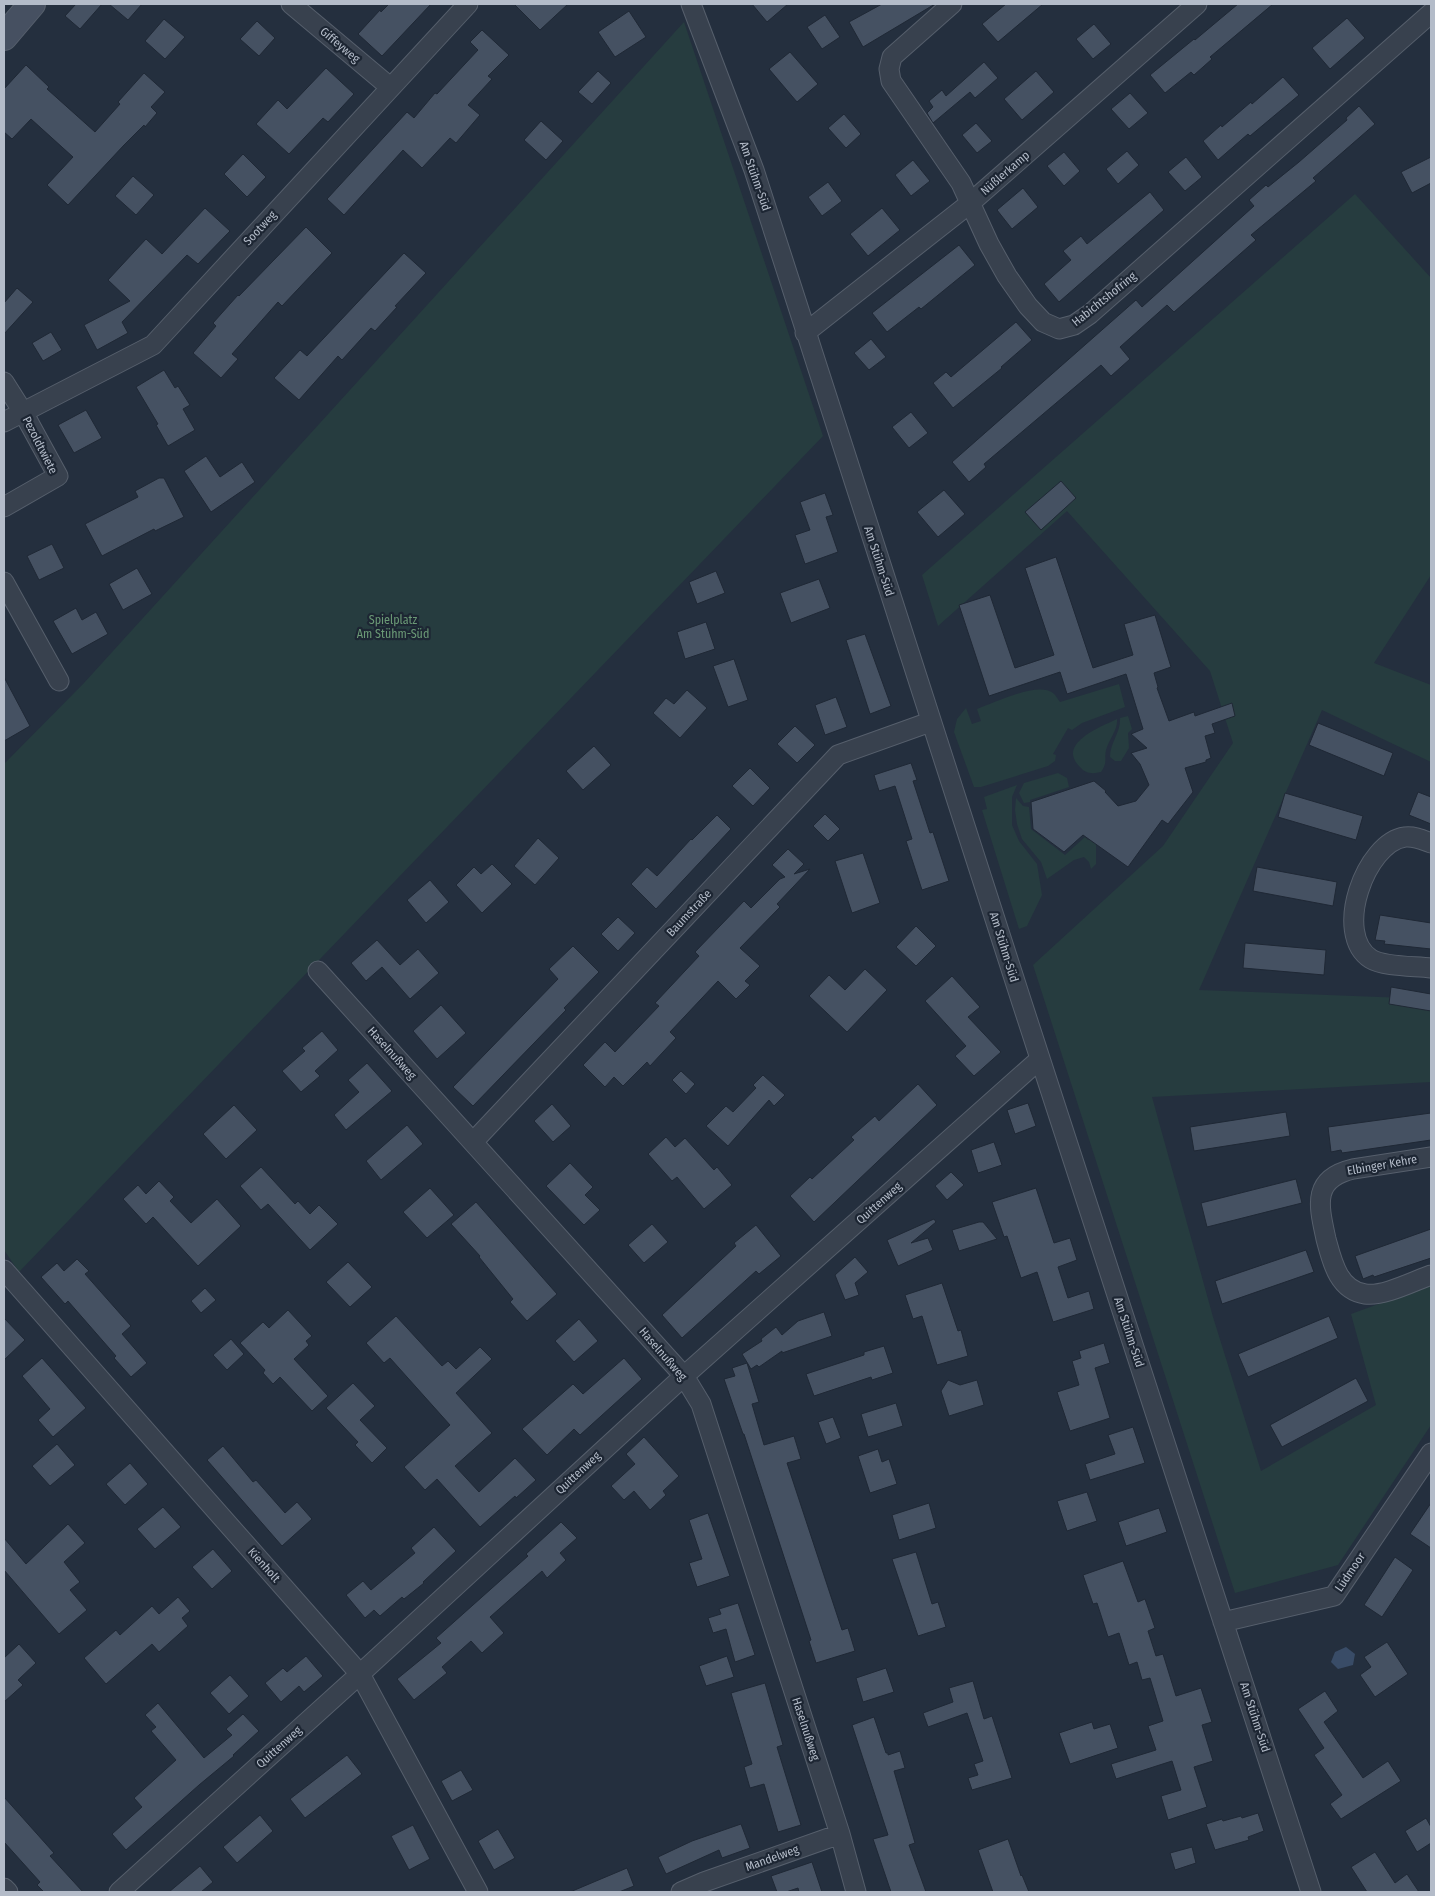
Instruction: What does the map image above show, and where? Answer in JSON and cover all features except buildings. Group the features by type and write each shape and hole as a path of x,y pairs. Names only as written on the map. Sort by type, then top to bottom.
{"street":[{"path":"4,37 32,4"},
{"name":"Giffeyweg","path":"291,4 390,87"},
{"name":"Sootweg","path":"23,412 153,345 468,4"},
{"name":"Am Stühm-Süd","path":"691,4 754,170 930,722 1002,938 1311,1892"},
{"name":"Habichtshofring","path":"952,4 895,54 890,63 889,75 893,86 934,141 961,183 969,204 1007,276 1037,317 1048,325 1059,329 1068,328 1097,307 1431,13"},
{"name":"Nüßlerkamp","path":"805,333 969,204 1197,4"},
{"name":"Pezoldtwiete","path":"4,382 23,412 58,476 4,507"},
{"name":"Pezoldtwiete","path":"4,422 23,412"},
{"path":"4,582 59,680"},
{"name":"Baumstraße","path":"473,1142 838,755 930,722"},
{"path":"1431,843 1405,837 1391,842 1381,850 1371,865 1359,892 1352,921 1355,940 1362,951 1372,960 1381,963 1431,968"},
{"name":"Haselnußweg","path":"318,971 684,1376 701,1404 840,1834 856,1892"},
{"name":"Quittenweg","path":"119,1892 360,1674 684,1376 1040,1059"},
{"name":"Elbinger Kehre","path":"1431,1157 1353,1168 1341,1172 1326,1184 1319,1207 1333,1266 1341,1279 1352,1289 1364,1294 1378,1294 1431,1275"},
{"name":"Kienholt","path":"5,1276 360,1674 478,1892"},
{"name":"Lüdmoor","path":"1223,1622 1334,1596 1431,1453"},
{"name":"Mandelweg","path":"681,1892 706,1887 840,1834"},
{"path":"4,1888 8,1892"}],"green space":[{"name":"Spielplatz Am Stühm-Süd","path":"684,22 823,436 19,1272 4,1250 4,764 84,683"},
{"path":"1355,194 1431,278 1431,575 1374,663 1431,685 1431,762 1322,710 1199,990 1431,999 1431,1082 1152,1097 1213,1317 1261,1471 1376,1405 1351,1314 1431,1285 1431,1425 1338,1565 1235,1593 1033,965 1163,846 1233,743 1210,671 1067,511 938,626 922,575"},
{"path":"1119,684 1125,707 1082,723 1072,730 1068,728 1053,754 1056,755 1055,761 1048,766 981,787 974,787 954,732 957,719 966,708 972,724 981,721 977,709 1027,691 1046,690 1054,694 1060,702"},
{"path":"1128,716 1132,729 1128,733 1129,748 1121,761 1115,761 1110,757 1110,752 1119,728 1120,718"},
{"path":"1117,719 1116,727 1106,750 1103,769 1101,772 1095,773 1085,771 1074,759 1073,751 1077,744 1091,732"},
{"path":"1058,773 1067,778 1069,787 1024,803 1019,793 1024,783"},
{"path":"1017,785 1012,797 1012,825 1019,841 1037,864 1042,895 1027,926 1019,929 982,810 987,809 984,797"},
{"path":"1016,798 1023,806 1029,807 1031,829 1065,855 1085,837 1088,840 1093,836 1096,843 1096,864 1091,869 1089,862 1084,857 1074,860 1047,879 1041,862 1022,839 1017,824"}],"water":[{"path":"1346,1647 1355,1654 1353,1665 1338,1669 1331,1662 1335,1652"}]}
